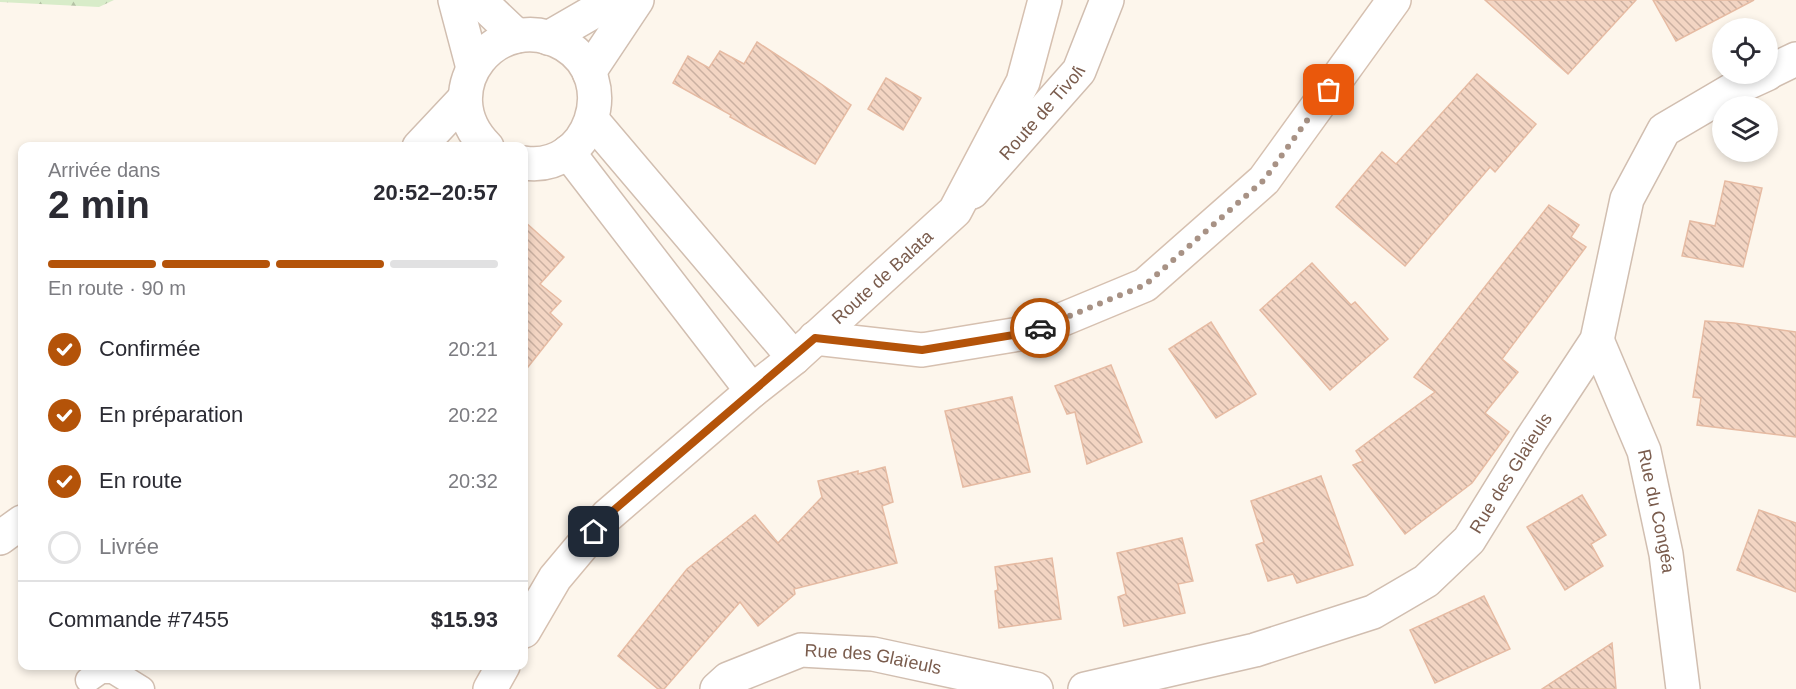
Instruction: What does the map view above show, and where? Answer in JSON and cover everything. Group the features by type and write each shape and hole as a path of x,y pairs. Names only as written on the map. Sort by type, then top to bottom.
{"street":[{"path":"454,0 469,83 468,119 477,138 481,142"},
{"path":"479,0 533,37 565,45 579,57 589,72 594,87 596,104 592,120 583,138 568,152 551,161 528,164"},
{"path":"423,142 469,83 484,53 500,43 533,37 614,0"},
{"path":"589,72 637,0"},
{"name":"Route de Balata","path":"528,624 555,578 607,516 804,348 955,211 1023,82 1045,0"},
{"name":"Route de Tivoli","path":"955,211 1079,70 1107,0"},
{"path":"592,120 804,348 922,350 1032,332 1145,285 1264,180 1394,0"},
{"name":"Rue des Glaïeuls","path":"1778,68 1796,60"},
{"name":"Rue des Glaïeuls","path":"1086,689 1255,650 1373,612 1426,581 1469,540 1530,440 1597,340 1627,199 1664,130 1744,84"},
{"path":"568,152 752,391"},
{"name":"Rue du Congéa","path":"1597,340 1644,451 1666,554 1683,689"},
{"path":"0,538 18,525"},
{"name":"Rue des Glaïeuls","path":"717,689 728,679 801,650 873,654 1035,689"},
{"path":"490,689 501,670"}],"lane":[{"path":"88,680 101,671 113,671 142,689"}],"green space":[{"path":"0,0 114,0 99,7 0,2"}],"building":[{"path":"1485,0 1636,0 1568,74"},
{"path":"1653,0 1754,0 1720,18 1712,18 1712,22 1676,41"},
{"path":"757,42 851,105 815,164 673,83 688,56 709,68 720,51 744,64"},
{"path":"1477,74 1536,124 1495,172 1490,167 1405,266 1336,207 1382,152 1396,164"},
{"path":"886,78 921,98 903,130 868,109"},
{"path":"1725,181 1762,188 1743,267 1682,256 1690,221 1715,226"},
{"path":"1549,205 1579,225 1571,237 1586,247 1502,359 1518,372 1485,413 1509,432 1472,483 1405,534 1353,465 1363,461 1356,451 1435,392 1414,377"},
{"path":"528,225 564,257 540,284 561,301 550,313 562,324 528,367"},
{"path":"1312,263 1351,305 1355,302 1388,339 1330,390 1260,310"},
{"path":"1705,321 1796,332 1796,437 1697,425 1701,398 1693,397"},
{"path":"1211,322 1256,394 1216,418 1169,349"},
{"path":"1111,365 1142,442 1087,464 1075,412 1067,414 1055,386"},
{"path":"1012,397 1030,472 963,487 945,411"},
{"path":"885,467 893,502 882,506 897,563 794,589 795,594 758,626 740,602 664,689 658,689 618,656 687,569 755,515 778,543 822,497 818,481"},
{"path":"1321,476 1353,565 1297,583 1293,574 1268,581 1256,545 1264,542 1251,501"},
{"path":"1582,495 1606,535 1591,544 1603,566 1565,590 1527,527"},
{"path":"1759,510 1796,523 1796,592 1737,570"},
{"path":"1182,538 1193,581 1178,584 1185,613 1124,626 1118,597 1126,594 1117,553"},
{"path":"1052,558 1061,619 999,628 995,567"},
{"path":"1484,596 1510,649 1435,683 1410,630"},
{"path":"1612,643 1616,689 1542,689"}],"way so far":[{"path":"1040,328 1145,285 1264,180 1329,90"}],"route":[{"path":"594,532 607,516 815,338 922,350 1032,332 1040,328"}]}
